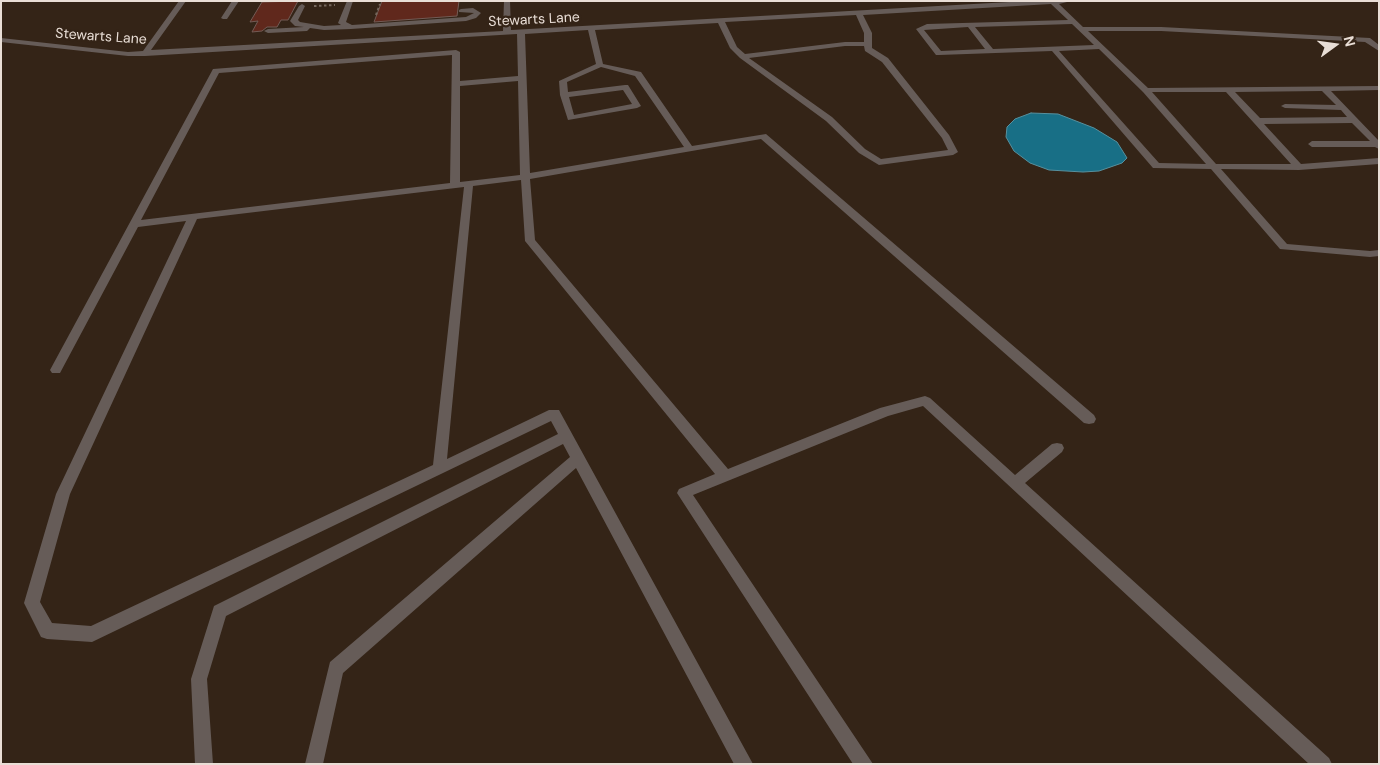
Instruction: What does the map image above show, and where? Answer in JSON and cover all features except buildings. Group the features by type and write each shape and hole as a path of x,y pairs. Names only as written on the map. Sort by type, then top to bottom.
{"street":[{"path":"145,54 183,1"},
{"path":"225,18 236,1"},
{"path":"506,34 508,1"},
{"path":"886,1 892,12"},
{"name":"Stewarts Lane","path":"1,40 113,53 145,54 1068,1"},
{"path":"350,2 343,24 359,27"},
{"path":"1053,2 1146,90 1284,247 1370,254 1379,253"},
{"path":"302,6 294,21 300,25 317,27 359,27 466,19 474,17 478,13 473,10 461,11"},
{"path":"721,21 734,48 829,119 862,151 879,162 953,152 946,137 885,60 868,49 868,33 859,13"},
{"path":"462,36 466,19"},
{"path":"1074,22 927,26 920,29 938,53 1100,46"},
{"path":"970,25 991,51"},
{"path":"268,31 301,30 317,27"},
{"path":"591,29 600,65"},
{"path":"1082,29 1161,29 1367,40 1379,49"},
{"path":"521,33 525,177 530,241 726,477"},
{"path":"743,56 844,44 867,44"},
{"path":"1054,48 1156,166 1298,166 1379,161"},
{"path":"56,370 216,71 456,52 456,185"},
{"path":"564,95 625,87 637,106 571,118 564,95 563,81 600,65 638,74 690,149"},
{"path":"456,84 522,78"},
{"path":"1146,90 1379,88"},
{"path":"1325,89 1378,145"},
{"path":"1230,90 1298,166"},
{"path":"1285,106 1342,108"},
{"path":"1259,121 1354,120"},
{"path":"1364,131 1379,132"},
{"path":"134,224 525,177 763,136 1089,418"},
{"path":"1312,144 1378,145"},
{"path":"439,470 469,184"},
{"path":"193,217 63,494 32,603 47,631 92,634 554,414 744,764"},
{"path":"864,764 684,493 885,412 925,401 1324,764"},
{"path":"204,764 199,679 220,611 566,436"},
{"path":"1015,483 1056,448"},
{"path":"314,764 336,668 578,458"}],"path":[{"path":"302,6 350,2"}],"water":[{"path":"1031,113 1058,114 1094,128 1117,142 1127,158 1122,163 1099,171 1083,172 1049,170 1030,163 1014,151 1006,137 1007,127 1015,119"}]}
